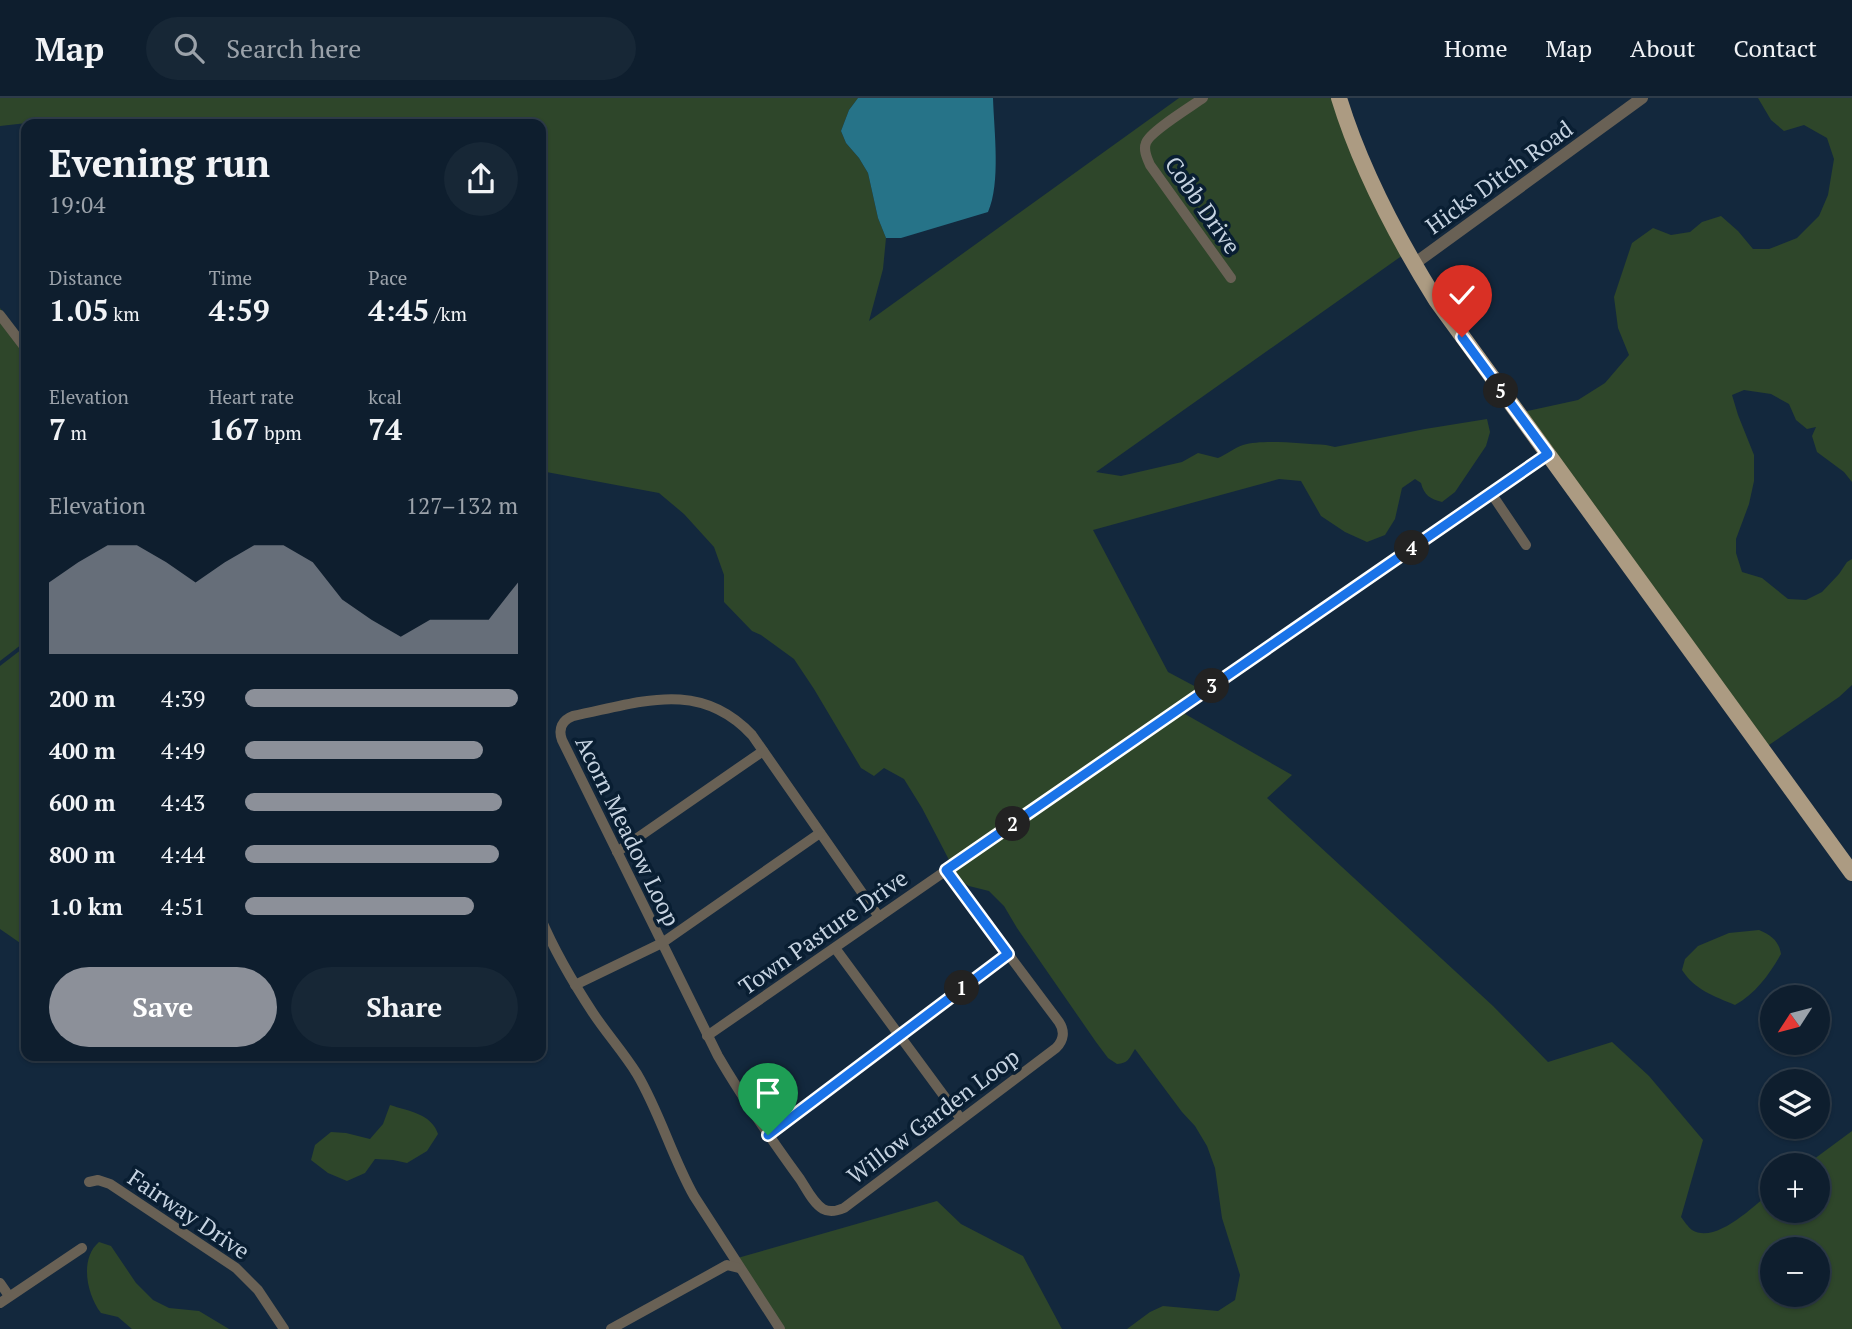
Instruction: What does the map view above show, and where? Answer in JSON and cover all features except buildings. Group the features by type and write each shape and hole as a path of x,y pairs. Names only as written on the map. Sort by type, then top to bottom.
{"main road":[{"path":"1339,98 1378,198 1414,264 1456,328 1852,873"}],"street":[{"name":"Cobb Drive","path":"1203,98 1153,134 1146,142 1145,151 1150,165 1231,278"},
{"name":"Hicks Ditch Road","path":"1414,264 1642,98"},
{"path":"0,315 21,342"},
{"name":"Town Pasture Drive","path":"707,1036 1548,454"},
{"path":"1491,493 1526,545"},
{"name":"Acorn Meadow Loop","path":"707,1036 560,737 561,726 568,718 661,698 688,699 715,708 731,717 746,729 763,751 879,917"},
{"path":"617,852 763,751"},
{"path":"575,985 662,943 820,833"},
{"name":"Willow Garden Loop","path":"707,1036 768,1135 818,1204 833,1211 844,1208 1058,1046 1062,1038 1061,1024 946,870"},
{"path":"546,929 575,985 638,1075 660,1119 684,1179 780,1329"},
{"path":"835,948 961,1119"},
{"path":"768,1135 1008,954"},
{"name":"Fairway Drive","path":"89,1182 97,1180 110,1184 236,1268 258,1290 284,1329"},
{"path":"0,1303 82,1248"},
{"path":"611,1329 727,1265 739,1268"},
{"path":"0,1283 9,1296"}],"green space":[{"path":"0,98 858,98 849,110 841,131 846,143 868,173 878,218 886,238 883,269 869,321 1179,98 1334,98 1403,255 1096,472 1121,476 1182,462 1198,453 1218,458 1252,443 1284,442 1335,447 1487,419 1490,432 1486,446 1455,492 1442,502 1428,496 1421,483 1415,479 1402,488 1395,519 1385,535 1367,542 1345,532 1321,516 1301,481 1279,479 1093,530 1168,672 1198,688 1200,697 1185,714 1292,775 1267,798 1493,1006 1548,1062 1612,1042 1649,1076 1703,1140 1681,1217 1692,1230 1702,1233 1723,1228 1760,1201 1760,1223 1830,1223 1830,1153 1822,1153 1852,1131 1852,1329 1127,1329 1163,1306 1218,1311 1235,1300 1240,1275 1222,1218 1215,1168 1207,1146 1195,1126 1135,1049 1124,1062 1117,1064 1108,1058 1004,906 989,891 960,881 904,779 884,768 874,776 861,768 794,659 752,631 724,602 724,575 714,547 684,514 659,493 546,472 546,119 21,119 21,124 0,126"},
{"path":"1758,98 1852,98 1852,482 1844,472 1817,452 1812,436 1816,427 1807,429 1796,420 1789,404 1771,394 1744,390 1732,395 1754,455 1754,481 1736,539 1736,553 1742,572 1762,578 1788,599 1806,600 1822,592 1852,559 1852,685 1839,697 1766,747 1523,412 1578,400 1605,383 1629,355 1618,328 1614,297 1632,243 1653,228 1671,235 1690,232 1702,222 1721,216 1753,249 1769,249 1797,238 1819,216 1828,195 1834,159 1827,138 1804,125 1784,131 1771,120"},
{"path":"0,308 21,336 21,645 0,661"},
{"path":"21,650 21,944 0,929 0,666"},
{"path":"1759,930 1774,939 1781,954 1761,983 1735,1005 1699,987 1682,970 1685,959 1698,946 1729,933"},
{"path":"390,1105 418,1114 435,1127 438,1134 427,1151 407,1163 375,1159 365,1173 347,1181 328,1173 311,1160 315,1145 331,1132 370,1139 383,1124"},
{"path":"937,1201 961,1224 1023,1256 1062,1329 780,1329 734,1259"},
{"path":"99,1242 111,1246 136,1283 153,1300 169,1308 199,1311 229,1329 132,1329 118,1317 101,1313 92,1297 87,1277 89,1258"}],"water":[{"path":"858,98 993,98 996,172 988,212 901,238 886,238 878,218 868,173 846,143 841,131 849,110"}],"route":[{"path":"768,1135 1008,954 946,870 1548,454 1462,337"}]}
